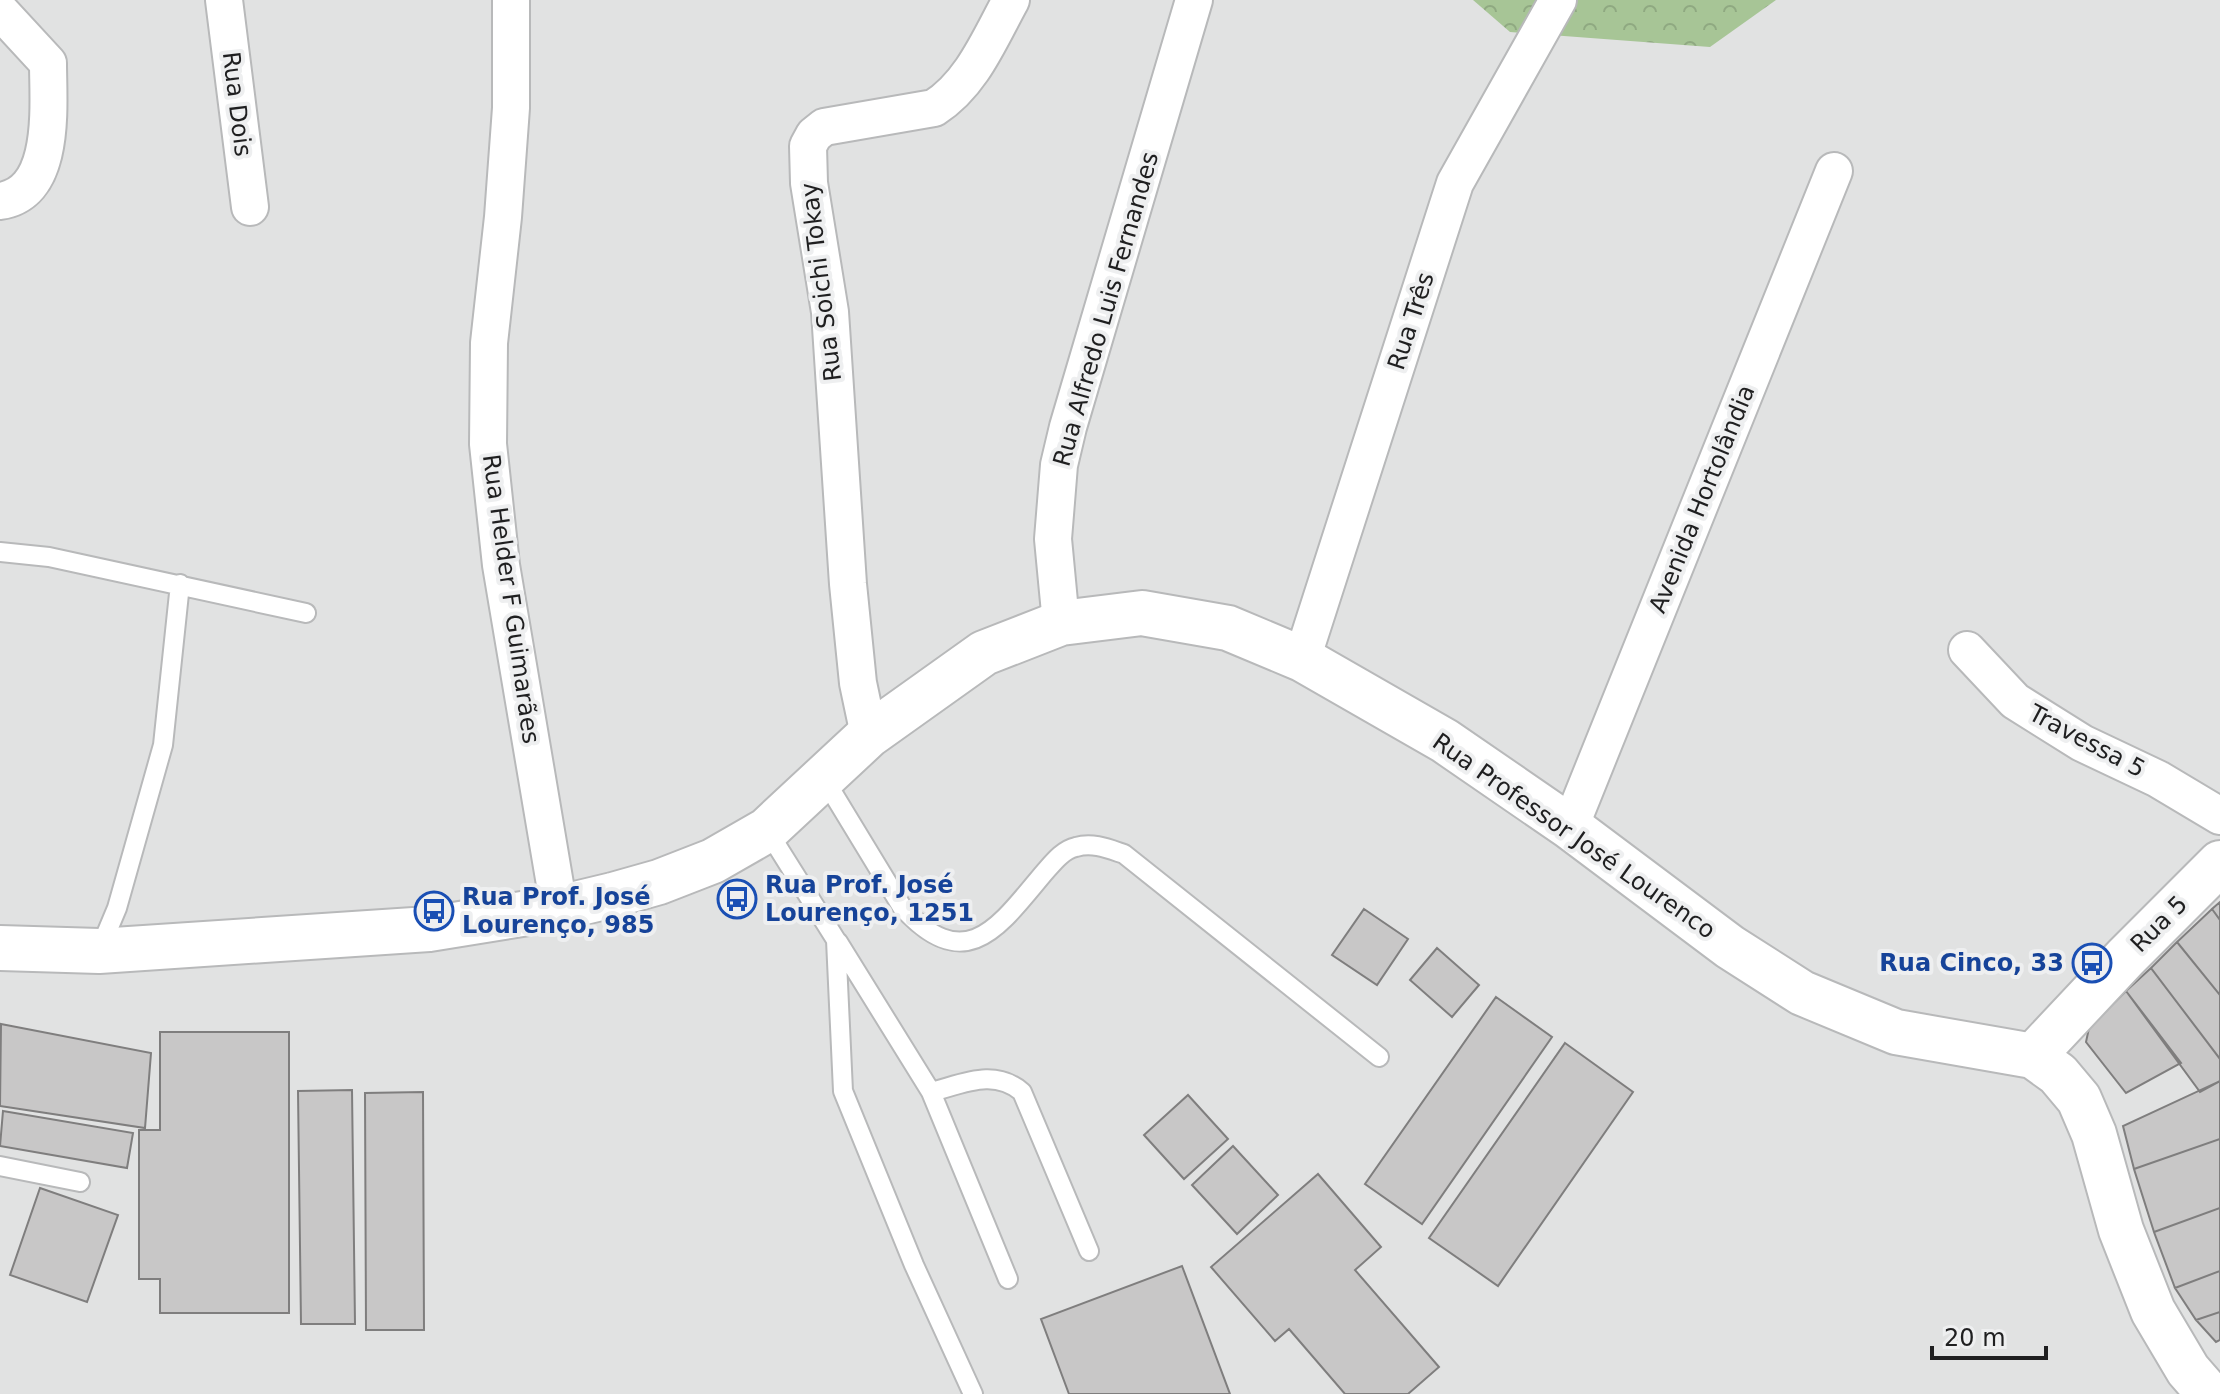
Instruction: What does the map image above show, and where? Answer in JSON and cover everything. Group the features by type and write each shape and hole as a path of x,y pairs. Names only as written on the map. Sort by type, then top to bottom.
{"street":[{"name":"Rua Dois","path":"224,0 250,207"},
{"name":"Rua Helder F Guimarães","path":"511,0 511,108 489,343 488,444 501,565 559,908"},
{"name":"Rua Soichi Tokay","path":"869,735 858,683 838,450 830,312 809,183 808,146 814,135 824,127 934,108 949,98 983,52 1011,0"},
{"name":"Rua Alfredo Luis Fernandes","path":"1061,623 1053,539 1059,465 1194,0"},
{"name":"Rua Três","path":"1302,659 1455,183 1558,0"},
{"path":"0,11 48,63 48,143 33,179 13,199 0,201"},
{"name":"Avenida Hortolândia","path":"1570,827 1834,171"},
{"name":"Rua Professor José Lourenco","path":"0,948 99,951 429,929 559,908 659,882 713,861 767,830 869,735 984,653 1061,623 1142,613 1228,628 1302,659 1445,741 1570,827 1730,947 1802,993 1896,1032 2033,1056 2058,1074 2079,1099 2094,1134 2121,1230 2153,1311 2188,1370 2209,1394"},
{"name":"Travessa 5","path":"1967,650 2015,701 2082,743 2158,779 2220,816"},
{"name":"Rua 5","path":"2033,1056 2220,863"}],"lane":[{"path":"0,552 49,557 306,613"},
{"path":"99,951 117,908 163,745 180,584"},
{"path":"823,777 902,907 918,924 936,936 961,942 984,937 1002,923 1056,858 1074,847 1098,845 1124,854 1379,1057"},
{"path":"767,830 931,1092 1008,1279"},
{"path":"836,940 843,1091 914,1265 973,1394"},
{"path":"931,1092 986,1078 997,1078 1022,1092 1089,1251"},
{"path":"0,1166 80,1182"}],"green space":[{"path":"1473,0 1776,0 1710,47 1510,32"}],"building":[{"path":"2220,902 2220,920 2212,909"},
{"path":"1364,909 1408,939 1377,985 1332,955"},
{"path":"2212,909 2220,920 2220,995 2177,942"},
{"path":"2177,942 2220,995 2220,1059 2151,968"},
{"path":"1437,948 1479,985 1452,1017 1410,980"},
{"path":"2151,968 2220,1059 2220,1081 2200,1092 2126,991"},
{"path":"2126,991 2181,1063 2126,1093 2086,1042 2089,1028"},
{"path":"1496,997 1552,1037 1422,1224 1365,1184"},
{"path":"1,1024 151,1053 145,1128 0,1106"},
{"path":"160,1032 289,1032 289,1313 160,1313 160,1279 139,1279 139,1130 160,1130"},
{"path":"1565,1043 1633,1092 1498,1286 1429,1238"},
{"path":"2220,1081 2220,1139 2134,1169 2123,1126"},
{"path":"352,1090 355,1324 301,1324 298,1091"},
{"path":"423,1092 424,1330 366,1330 365,1093"},
{"path":"1188,1095 1228,1139 1184,1179 1144,1135"},
{"path":"3,1111 133,1133 127,1168 0,1146"},
{"path":"2220,1139 2220,1208 2154,1232 2134,1169"},
{"path":"1233,1146 1278,1195 1237,1234 1192,1185"},
{"path":"1318,1174 1381,1247 1355,1270 1439,1367 1408,1394 1345,1394 1289,1329 1275,1341 1211,1267"},
{"path":"40,1188 118,1215 87,1302 10,1275"},
{"path":"2220,1208 2220,1271 2175,1288 2154,1232"},
{"path":"1182,1266 1230,1394 1069,1394 1041,1319"},
{"path":"2220,1271 2220,1312 2196,1320 2175,1288"},
{"path":"2220,1312 2220,1340 2216,1342 2196,1320"}],"place":[{"name":"Rua Prof. José Lourenço, 1251","path":"737,899"},
{"name":"Rua Prof. José Lourenço, 985","path":"434,911"},
{"name":"Rua Cinco, 33","path":"2092,963"}]}
